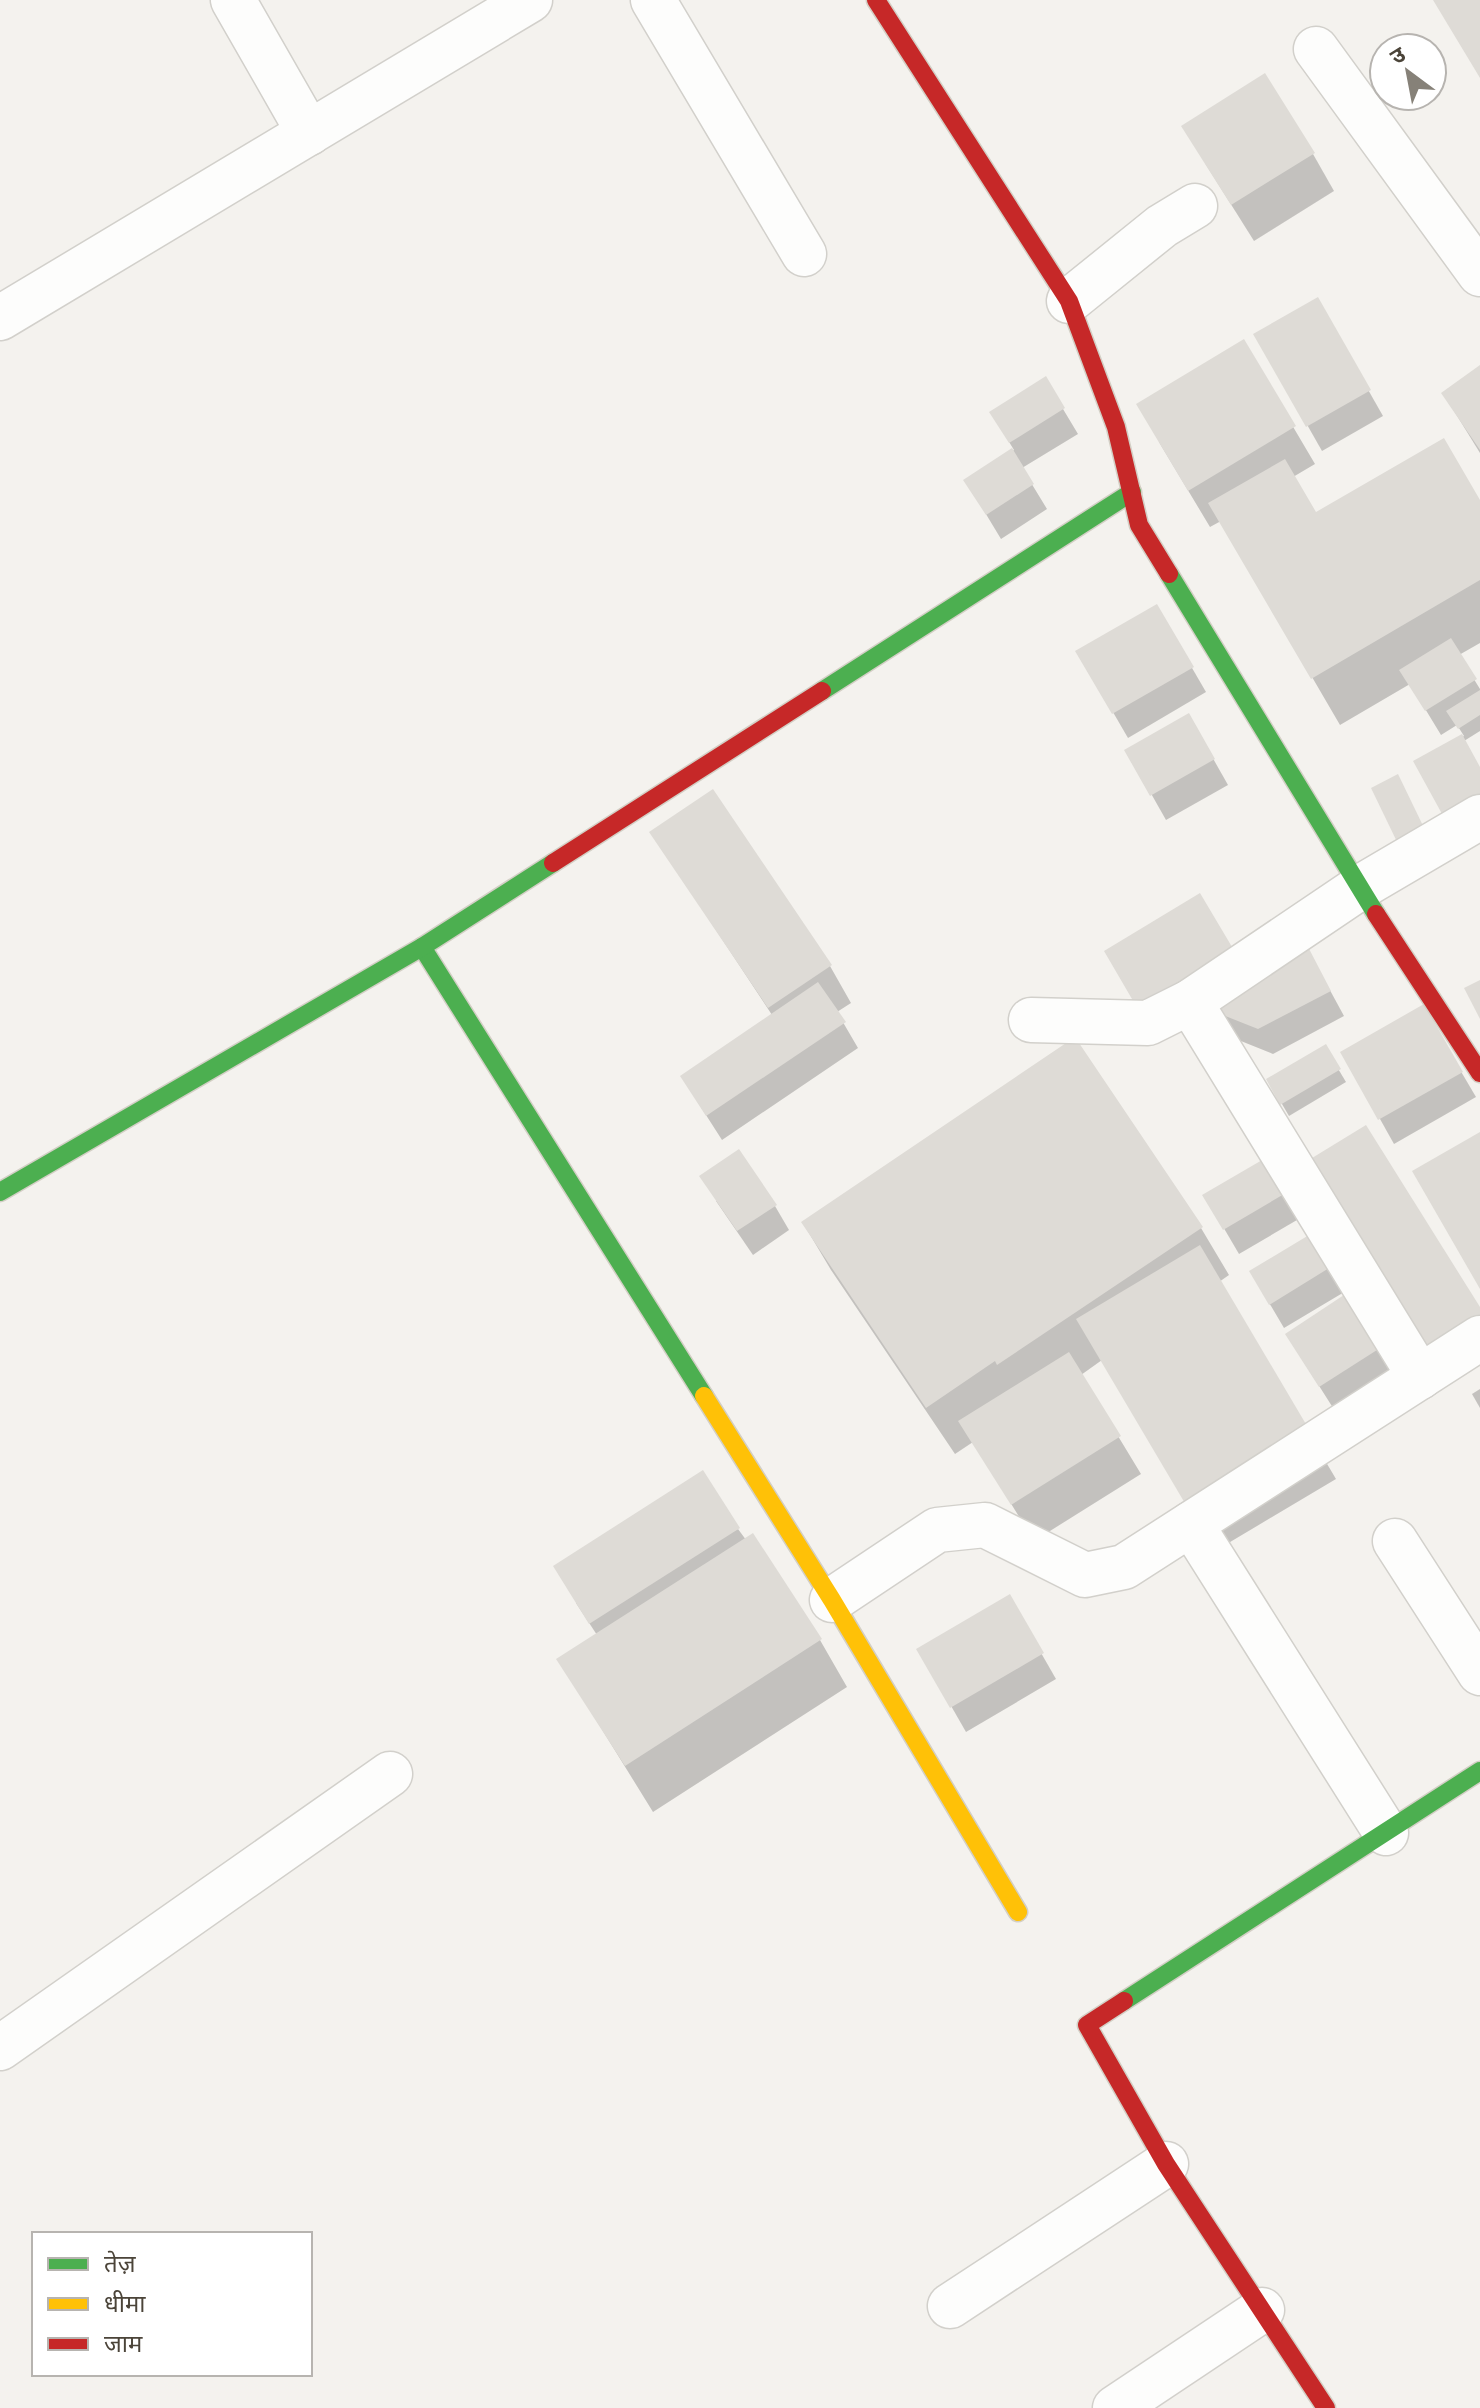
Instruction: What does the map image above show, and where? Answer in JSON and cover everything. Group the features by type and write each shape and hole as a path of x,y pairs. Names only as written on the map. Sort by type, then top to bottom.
{"street":[{"path":"233,0 309,133"},
{"path":"0,318 530,0"},
{"path":"653,0 804,254"},
{"path":"876,0 1069,301 1116,427 1139,525 1359,888 1480,1073"},
{"path":"1316,49 1480,274"},
{"path":"1069,301 1162,226 1195,206"},
{"path":"0,1192 422,947 1132,492"},
{"path":"1031,1020 1148,1023 1190,1002 1359,888 1480,817"},
{"path":"422,947 832,1600 1018,1912"},
{"path":"1190,1002 1420,1377"},
{"path":"832,1600 937,1530 985,1525 1085,1575 1124,1567 1480,1338"},
{"path":"1191,1524 1386,1833"},
{"path":"1395,1541 1480,1673"},
{"path":"1326,2408 1166,2164 1087,2025 1480,1771"},
{"path":"0,2048 390,1774"},
{"path":"950,2306 1166,2164"},
{"path":"1115,2408 1262,2310"}],"building":[{"path":"1433,0 1480,0 1480,78"},
{"path":"1265,73 1315,153 1231,205 1181,126"},
{"path":"1318,297 1371,390 1306,427 1253,334"},
{"path":"1244,339 1296,426 1188,491 1136,404"},
{"path":"1480,365 1480,450 1441,393"},
{"path":"1046,376 1065,408 1009,443 989,412"},
{"path":"1444,438 1480,500 1480,580 1311,679 1208,503 1285,459 1316,512"},
{"path":"1012,448 1034,484 986,515 963,480"},
{"path":"1157,604 1194,667 1112,714 1075,651"},
{"path":"1451,638 1477,679 1425,711 1399,670"},
{"path":"1480,690 1480,715 1458,729 1446,711"},
{"path":"1189,713 1215,759 1150,796 1124,750"},
{"path":"1462,734 1480,767 1480,804 1447,823 1413,761"},
{"path":"1398,774 1427,834 1400,848 1371,788"},
{"path":"713,789 832,965 768,1008 649,832"},
{"path":"1200,893 1235,952 1139,1011 1104,951"},
{"path":"1306,943 1331,991 1258,1029 1190,1002"},
{"path":"1480,980 1480,1019 1464,988"},
{"path":"818,982 846,1022 706,1116 680,1076"},
{"path":"1424,1004 1463,1072 1378,1120 1340,1052"},
{"path":"1075,1037 1203,1227 997,1365 995,1361 926,1408 801,1222"},
{"path":"1326,1044 1341,1069 1280,1105 1266,1079"},
{"path":"1366,1125 1480,1307 1480,1315 1416,1355 1299,1166"},
{"path":"1480,1132 1480,1289 1412,1171"},
{"path":"739,1149 777,1205 737,1231 699,1176"},
{"path":"1276,1152 1296,1187 1223,1230 1202,1195"},
{"path":"1314,1232 1334,1265 1269,1305 1249,1271"},
{"path":"1200,1245 1310,1431 1186,1505 1076,1319"},
{"path":"1353,1289 1388,1343 1319,1387 1285,1334"},
{"path":"1069,1352 1121,1436 1011,1505 958,1421"},
{"path":"703,1470 740,1528 589,1624 553,1566"},
{"path":"753,1533 822,1639 625,1766 556,1659"},
{"path":"1010,1594 1044,1653 950,1708 916,1649"}],"traffic: fast":[{"path":"822,691 1132,492"},
{"path":"1169,574 1376,914"},
{"path":"0,1192 422,947 553,863"},
{"path":"422,947 704,1396"},
{"path":"1124,2001 1480,1771"}],"traffic: slow":[{"path":"704,1396 832,1600 1018,1912"}],"traffic: jam":[{"path":"876,0 1069,301 1116,427 1139,525 1169,574"},
{"path":"553,863 822,691"},
{"path":"1376,914 1480,1073"},
{"path":"1124,2001 1087,2025 1166,2164 1326,2408"}]}
